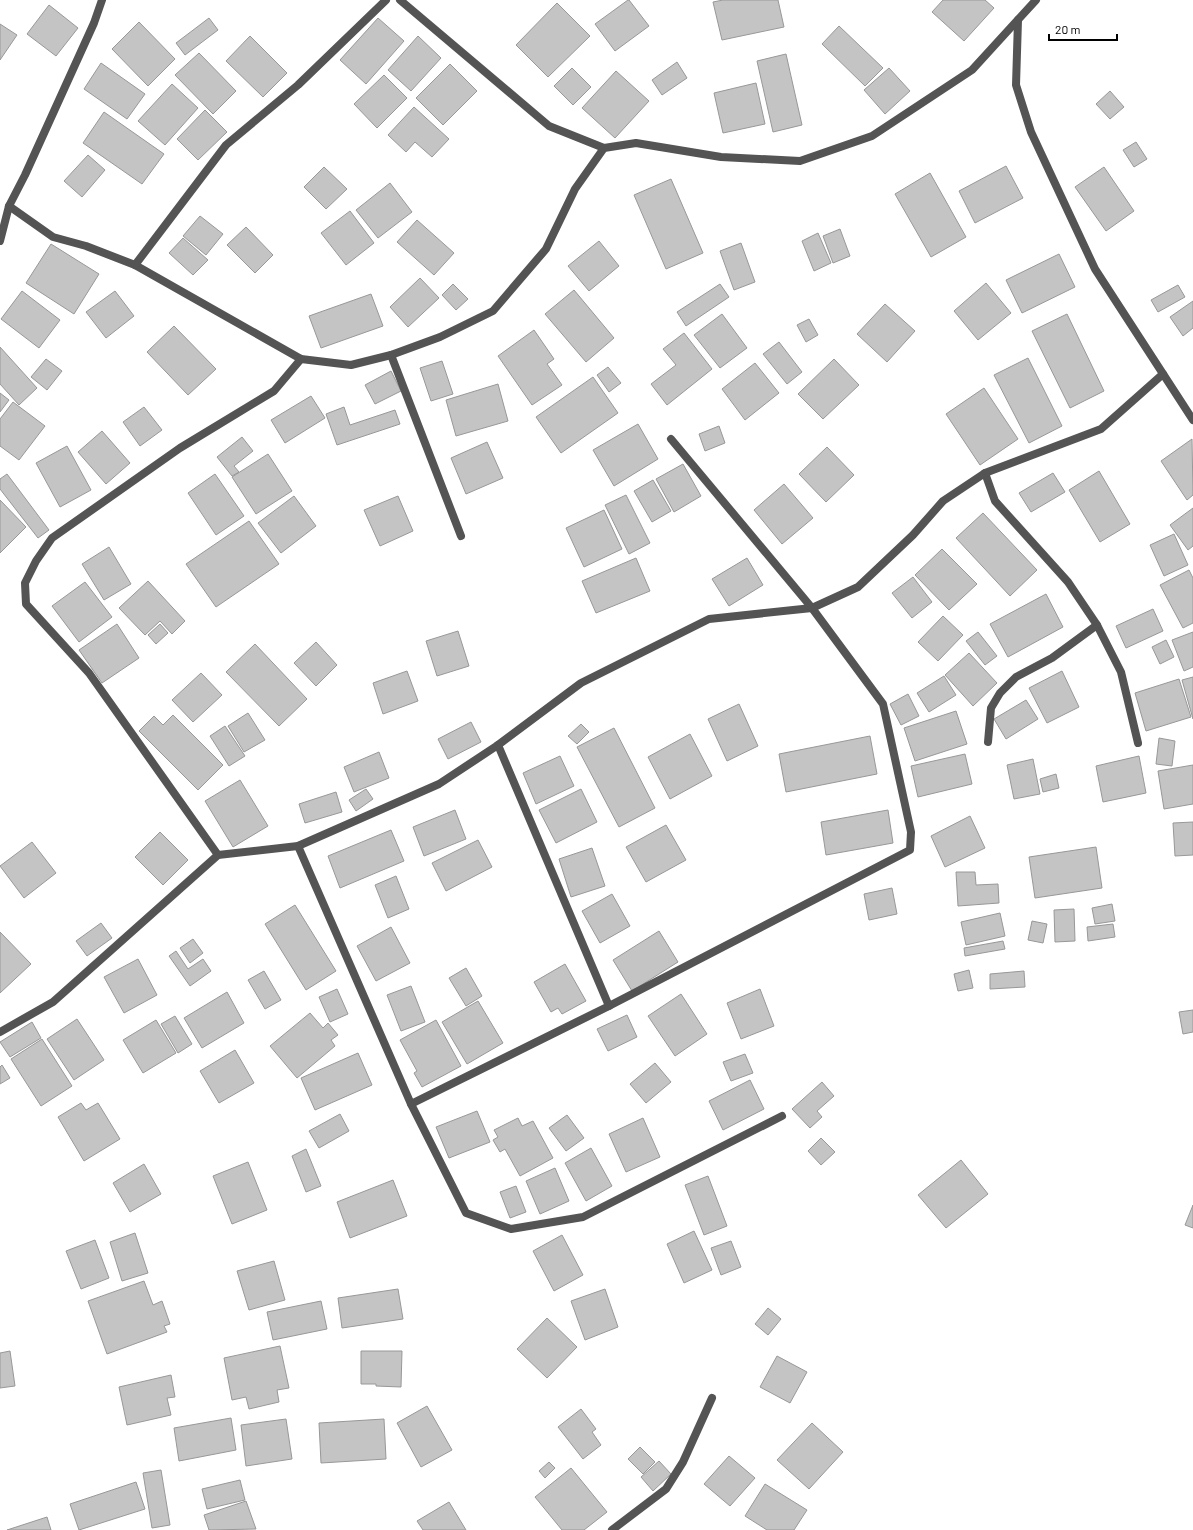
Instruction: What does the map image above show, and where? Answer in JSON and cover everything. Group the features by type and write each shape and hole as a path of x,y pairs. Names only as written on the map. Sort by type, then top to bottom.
{"street":[{"path":"0,241 9,206 25,176 84,45 102,0"},
{"path":"135,265 226,145 298,85 386,0"},
{"path":"400,0 549,126 604,148 636,143 721,157 800,161 872,136 972,70 1036,0"},
{"path":"1018,20 1016,85 1031,132 1095,268 1193,420"},
{"path":"9,206 53,237 86,246 135,265 301,359 351,365 391,355 440,337 494,311 546,249 575,189 604,148"},
{"path":"391,355 461,536"},
{"path":"218,855 90,673 26,604 25,583 36,561 52,538 180,448 274,390 301,359"},
{"path":"0,1032 53,1002 218,855 298,846 439,784 498,745 582,683 709,619 812,608 858,587 913,535 943,501 985,473 1101,429 1163,374"},
{"path":"411,1104 609,1006 910,850 911,832 883,704 812,608 671,439"},
{"path":"985,473 995,501 1068,582 1097,625 1121,672 1138,743"},
{"path":"988,742 991,708 1000,693 1016,677 1052,658 1097,625"},
{"path":"498,745 609,1006"},
{"path":"298,846 411,1104 466,1213 511,1229 583,1217 782,1116"},
{"path":"612,1530 666,1489 683,1462 712,1398"}],"building":[{"path":"628,0 649,26 615,51 595,24"},
{"path":"723,0 778,0 784,27 722,40 713,2"},
{"path":"943,0 985,0 994,8 964,41 932,12"},
{"path":"557,3 590,36 548,77 516,45"},
{"path":"49,5 78,28 56,56 27,34"},
{"path":"209,18 218,30 185,55 176,43"},
{"path":"378,18 404,41 366,84 340,60"},
{"path":"139,22 175,59 148,86 112,49"},
{"path":"0,24 17,35 0,60"},
{"path":"839,26 883,68 865,86 822,44"},
{"path":"250,36 287,73 263,97 226,61"},
{"path":"418,36 441,58 411,91 388,70"},
{"path":"199,53 236,91 213,114 175,75"},
{"path":"786,54 802,125 773,132 757,61"},
{"path":"677,62 687,78 662,95 652,80"},
{"path":"101,63 145,94 127,119 84,89"},
{"path":"450,64 477,91 443,125 416,98"},
{"path":"572,68 591,87 573,105 554,86"},
{"path":"889,68 910,91 885,114 864,90"},
{"path":"616,71 649,101 615,138 582,108"},
{"path":"384,75 407,98 377,128 354,104"},
{"path":"756,83 765,124 723,133 714,93"},
{"path":"172,84 198,108 165,145 138,121"},
{"path":"1110,91 1124,107 1110,119 1096,104"},
{"path":"414,107 449,139 432,157 415,142 406,152 388,135"},
{"path":"205,110 227,132 198,160 177,139"},
{"path":"104,112 164,154 142,184 83,143"},
{"path":"1136,142 1147,159 1134,167 1123,150"},
{"path":"88,155 105,170 82,197 64,181"},
{"path":"1006,166 1023,198 975,223 959,191"},
{"path":"324,167 347,189 326,209 304,187"},
{"path":"1104,167 1134,211 1106,231 1075,187"},
{"path":"930,173 966,237 931,257 895,194"},
{"path":"671,179 703,253 666,269 634,195"},
{"path":"390,183 412,212 378,238 356,210"},
{"path":"350,211 374,243 346,265 321,233"},
{"path":"200,216 223,234 206,255 183,236"},
{"path":"417,220 454,253 434,275 397,242"},
{"path":"246,227 273,255 255,273 227,245"},
{"path":"840,229 850,256 833,263 823,236"},
{"path":"818,233 831,263 814,271 802,241"},
{"path":"183,238 208,260 193,275 169,253"},
{"path":"599,241 619,266 589,291 568,266"},
{"path":"741,243 755,282 734,290 720,251"},
{"path":"51,244 99,274 74,314 26,283"},
{"path":"1059,254 1075,287 1022,313 1006,280"},
{"path":"420,278 439,298 408,327 390,307"},
{"path":"986,283 1011,313 978,340 954,311"},
{"path":"453,284 468,299 456,310 442,295"},
{"path":"720,284 729,297 686,326 677,312"},
{"path":"1178,285 1185,297 1158,312 1151,300"},
{"path":"574,290 614,338 586,362 545,314"},
{"path":"22,291 60,320 39,348 1,319"},
{"path":"115,291 134,316 106,338 86,312"},
{"path":"371,294 383,326 321,348 309,316"},
{"path":"1193,301 1193,328 1183,336 1170,317"},
{"path":"885,304 915,331 887,362 857,334"},
{"path":"722,314 747,348 720,368 694,335"},
{"path":"1067,314 1104,391 1070,408 1032,331"},
{"path":"809,319 818,335 806,342 797,325"},
{"path":"174,326 216,369 188,395 147,352"},
{"path":"534,330 554,359 547,364 562,385 532,405 498,356"},
{"path":"684,333 712,369 667,405 651,384 676,365 663,349"},
{"path":"779,342 802,372 787,384 763,354"},
{"path":"0,347 37,388 19,405 0,384"},
{"path":"1028,358 1062,426 1029,443 994,375"},
{"path":"46,359 62,371 47,390 31,377"},
{"path":"834,359 859,385 823,419 798,394"},
{"path":"442,361 453,394 431,401 420,368"},
{"path":"755,363 779,393 745,420 722,389"},
{"path":"608,367 621,383 609,392 597,375"},
{"path":"391,371 401,391 375,404 365,385"},
{"path":"593,377 618,413 561,453 536,417"},
{"path":"498,384 508,421 456,436 446,400"},
{"path":"984,388 1018,439 980,465 946,414"},
{"path":"0,393 9,400 0,412"},
{"path":"311,396 325,418 285,443 271,420"},
{"path":"13,402 45,426 19,460 0,446 0,419"},
{"path":"144,407 162,430 140,446 123,422"},
{"path":"344,407 350,425 395,410 400,424 337,445 326,414"},
{"path":"638,424 658,459 614,486 593,450"},
{"path":"719,426 725,443 705,451 699,434"},
{"path":"102,431 130,463 106,484 78,452"},
{"path":"242,437 253,451 234,466 239,472 232,476 217,457"},
{"path":"1192,439 1193,495 1187,500 1161,461"},
{"path":"487,442 503,478 466,494 451,458"},
{"path":"67,446 91,490 60,507 36,463"},
{"path":"827,447 854,475 826,502 799,474"},
{"path":"268,454 292,491 256,514 232,477"},
{"path":"683,464 701,496 674,512 656,479"},
{"path":"1099,471 1130,524 1100,542 1069,490"},
{"path":"1053,473 1065,492 1031,512 1019,493"},
{"path":"7,474 49,530 38,538 0,489 0,479"},
{"path":"215,474 244,516 216,535 188,493"},
{"path":"653,480 671,511 652,522 634,491"},
{"path":"784,484 813,518 782,544 754,510"},
{"path":"626,495 650,543 629,554 605,505"},
{"path":"294,496 316,526 281,553 258,523"},
{"path":"398,496 413,531 380,546 364,510"},
{"path":"0,500 26,527 0,553"},
{"path":"1193,508 1193,546 1188,550 1170,525"},
{"path":"604,510 622,549 584,567 566,528"},
{"path":"983,513 1037,570 1010,596 956,538"},
{"path":"249,521 279,564 216,607 186,564"},
{"path":"1174,534 1188,565 1164,576 1150,545"},
{"path":"109,547 131,584 104,600 82,564"},
{"path":"942,549 977,584 949,610 915,575"},
{"path":"636,558 650,591 596,613 582,581"},
{"path":"747,558 763,585 729,606 712,579"},
{"path":"1189,570 1193,578 1193,623 1183,628 1160,585"},
{"path":"913,577 932,602 912,618 892,593"},
{"path":"148,581 185,621 172,634 160,621 145,635 119,608"},
{"path":"85,582 112,617 79,642 52,606"},
{"path":"1046,594 1063,627 1008,657 990,624"},
{"path":"1153,609 1163,631 1126,648 1116,626"},
{"path":"943,616 963,635 938,661 918,642"},
{"path":"117,624 139,658 102,683 79,650"},
{"path":"160,624 168,633 156,644 148,635"},
{"path":"458,631 469,666 437,676 426,641"},
{"path":"978,632 997,656 985,665 966,641"},
{"path":"1193,632 1193,667 1184,671 1172,640"},
{"path":"1166,640 1174,657 1160,664 1152,647"},
{"path":"316,642 337,665 316,686 294,663"},
{"path":"255,644 307,699 279,726 226,672"},
{"path":"969,653 997,683 973,706 945,675"},
{"path":"407,671 418,701 383,714 373,683"},
{"path":"1062,671 1079,707 1047,723 1029,688"},
{"path":"201,673 222,695 193,722 172,700"},
{"path":"944,676 956,695 929,712 917,693"},
{"path":"1193,677 1193,719 1182,680"},
{"path":"1179,679 1191,717 1146,731 1135,693"},
{"path":"908,694 919,716 901,725 890,704"},
{"path":"1026,700 1038,719 1006,739 994,719"},
{"path":"739,704 758,746 727,761 708,719"},
{"path":"956,711 967,744 915,761 904,728"},
{"path":"248,713 265,740 244,752 228,726"},
{"path":"173,715 223,765 198,790 139,731 154,716 163,725"},
{"path":"471,722 481,742 448,759 438,739"},
{"path":"581,724 589,732 577,744 568,736"},
{"path":"225,726 245,756 229,766 210,736"},
{"path":"614,728 655,808 619,827 577,747"},
{"path":"690,734 712,776 670,799 648,757"},
{"path":"870,736 877,774 786,792 779,754"},
{"path":"1159,738 1175,741 1172,766 1156,764"},
{"path":"379,752 389,778 354,792 344,767"},
{"path":"965,754 972,784 918,797 911,766"},
{"path":"560,756 574,786 536,804 523,773"},
{"path":"1139,756 1146,793 1103,802 1096,766"},
{"path":"1033,759 1040,794 1014,799 1007,765"},
{"path":"1193,765 1193,804 1164,809 1158,771"},
{"path":"1056,774 1059,788 1043,792 1040,779"},
{"path":"240,780 268,826 233,847 205,801"},
{"path":"366,789 373,799 356,811 349,800"},
{"path":"581,789 597,822 556,843 539,810"},
{"path":"336,792 342,812 305,823 299,804"},
{"path":"455,810 466,839 424,856 413,827"},
{"path":"888,810 893,843 826,855 821,822"},
{"path":"970,816 985,848 945,867 931,836"},
{"path":"1193,822 1193,855 1175,856 1173,823"},
{"path":"666,825 686,860 646,882 626,847"},
{"path":"391,830 404,861 340,888 328,856"},
{"path":"160,832 188,860 163,885 135,857"},
{"path":"478,840 492,867 446,891 432,863"},
{"path":"32,842 56,873 24,898 0,866"},
{"path":"1096,847 1102,888 1035,898 1029,857"},
{"path":"592,848 605,886 571,897 559,859"},
{"path":"956,872 975,872 976,885 998,884 999,903 958,906"},
{"path":"396,876 409,909 388,918 375,885"},
{"path":"892,888 897,914 869,920 864,894"},
{"path":"612,894 630,926 600,943 582,911"},
{"path":"1112,904 1115,921 1095,924 1092,908"},
{"path":"295,905 336,971 306,990 265,924"},
{"path":"1074,909 1075,941 1055,942 1054,910"},
{"path":"1000,913 1005,936 966,945 961,922"},
{"path":"1032,921 1047,924 1043,943 1028,940"},
{"path":"101,923 112,938 87,956 76,941"},
{"path":"1113,924 1115,937 1088,941 1087,927"},
{"path":"391,927 410,963 376,981 357,946"},
{"path":"659,931 678,962 632,991 613,960"},
{"path":"0,932 31,964 0,993"},
{"path":"193,939 203,953 190,963 180,948"},
{"path":"1003,941 1005,949 965,956 964,948"},
{"path":"176,951 188,969 203,959 211,971 190,986 169,956"},
{"path":"138,959 157,995 124,1013 104,977"},
{"path":"565,964 586,1001 562,1014 558,1008 551,1012 534,982"},
{"path":"466,968 482,996 466,1006 449,978"},
{"path":"969,970 973,988 958,991 954,974"},
{"path":"264,971 281,1000 265,1009 248,980"},
{"path":"1024,971 1025,987 990,989 990,974"},
{"path":"411,986 425,1022 401,1031 387,995"},
{"path":"337,989 348,1014 330,1022 319,997"},
{"path":"760,989 774,1026 741,1039 727,1003"},
{"path":"227,992 244,1023 202,1048 184,1018"},
{"path":"681,994 707,1034 675,1056 648,1016"},
{"path":"478,1001 503,1043 467,1064 442,1022"},
{"path":"1193,1010 1193,1032 1183,1034 1179,1012"},
{"path":"310,1013 323,1028 328,1023 338,1035 331,1040 335,1046 297,1078 270,1046"},
{"path":"627,1015 637,1037 608,1051 597,1029"},
{"path":"175,1016 192,1044 178,1053 161,1024"},
{"path":"77,1019 104,1060 74,1080 47,1039"},
{"path":"156,1020 176,1053 143,1073 123,1040"},
{"path":"436,1020 461,1066 422,1087 414,1073 417,1071 400,1040"},
{"path":"32,1022 41,1038 10,1057 0,1042"},
{"path":"42,1039 72,1086 41,1106 11,1059"},
{"path":"235,1050 254,1083 219,1103 200,1071"},
{"path":"358,1053 372,1085 315,1110 301,1078"},
{"path":"745,1054 753,1073 731,1081 723,1062"},
{"path":"655,1063 671,1082 646,1103 630,1084"},
{"path":"2,1065 10,1078 0,1084 0,1067"},
{"path":"750,1080 764,1109 723,1130 709,1101"},
{"path":"822,1082 834,1096 817,1111 822,1117 810,1128 792,1109"},
{"path":"81,1103 86,1110 98,1103 120,1139 84,1161 58,1117"},
{"path":"477,1111 490,1142 449,1158 436,1127"},
{"path":"340,1114 349,1131 319,1148 309,1131"},
{"path":"567,1115 584,1138 566,1151 549,1128"},
{"path":"518,1118 522,1126 533,1121 553,1158 520,1176 505,1149 500,1152 493,1140 498,1137 494,1130"},
{"path":"643,1118 660,1157 626,1172 609,1134"},
{"path":"821,1138 835,1152 821,1165 808,1151"},
{"path":"591,1148 612,1186 586,1201 565,1163"},
{"path":"306,1149 321,1186 306,1192 292,1156"},
{"path":"961,1160 988,1194 946,1228 918,1195"},
{"path":"248,1162 267,1210 232,1224 213,1176"},
{"path":"144,1164 161,1194 130,1212 113,1183"},
{"path":"555,1168 569,1201 540,1214 526,1181"},
{"path":"708,1176 727,1226 704,1235 685,1185"},
{"path":"393,1180 407,1216 350,1238 337,1202"},
{"path":"516,1186 526,1212 510,1218 500,1192"},
{"path":"1193,1205 1193,1228 1185,1225"},
{"path":"694,1231 712,1270 684,1283 667,1244"},
{"path":"135,1233 148,1273 122,1281 110,1242"},
{"path":"562,1235 583,1275 554,1291 533,1251"},
{"path":"95,1240 109,1278 81,1289 66,1251"},
{"path":"731,1241 741,1267 721,1275 711,1248"},
{"path":"274,1261 285,1300 249,1310 237,1271"},
{"path":"144,1281 153,1305 162,1301 170,1324 164,1326 167,1332 107,1354 88,1301"},
{"path":"398,1289 403,1319 342,1328 338,1298"},
{"path":"605,1289 618,1327 585,1340 571,1301"},
{"path":"321,1301 327,1329 273,1340 267,1312"},
{"path":"768,1308 781,1319 768,1335 755,1324"},
{"path":"547,1318 577,1347 547,1378 517,1349"},
{"path":"280,1346 289,1388 277,1390 279,1402 249,1409 246,1397 232,1400 224,1358"},
{"path":"10,1351 15,1386 0,1388 0,1353"},
{"path":"361,1351 402,1351 401,1387 361,1384"},
{"path":"777,1356 807,1372 790,1403 760,1387"},
{"path":"171,1375 175,1397 167,1398 171,1415 127,1425 119,1387"},
{"path":"427,1406 452,1450 421,1467 397,1423"},
{"path":"581,1409 596,1429 592,1432 601,1445 583,1459 558,1427"},
{"path":"231,1418 236,1450 179,1461 174,1428"},
{"path":"286,1419 292,1459 246,1466 241,1425"},
{"path":"384,1419 386,1459 321,1463 319,1423"},
{"path":"812,1423 843,1452 809,1489 777,1460"},
{"path":"640,1447 655,1462 643,1474 628,1459"},
{"path":"729,1456 755,1478 730,1506 704,1484"},
{"path":"659,1461 671,1474 653,1491 641,1477"},
{"path":"549,1462 555,1468 545,1478 539,1471"},
{"path":"571,1468 607,1512 584,1530 562,1530 535,1497"},
{"path":"161,1470 170,1525 152,1528 143,1473"},
{"path":"240,1480 245,1500 207,1509 202,1489"},
{"path":"136,1482 145,1509 79,1530 70,1504"},
{"path":"765,1484 807,1510 794,1530 767,1530 745,1516"},
{"path":"246,1501 256,1529 209,1530 204,1515"},
{"path":"449,1502 466,1530 423,1530 417,1521"},
{"path":"47,1517 51,1530 7,1530"}]}
